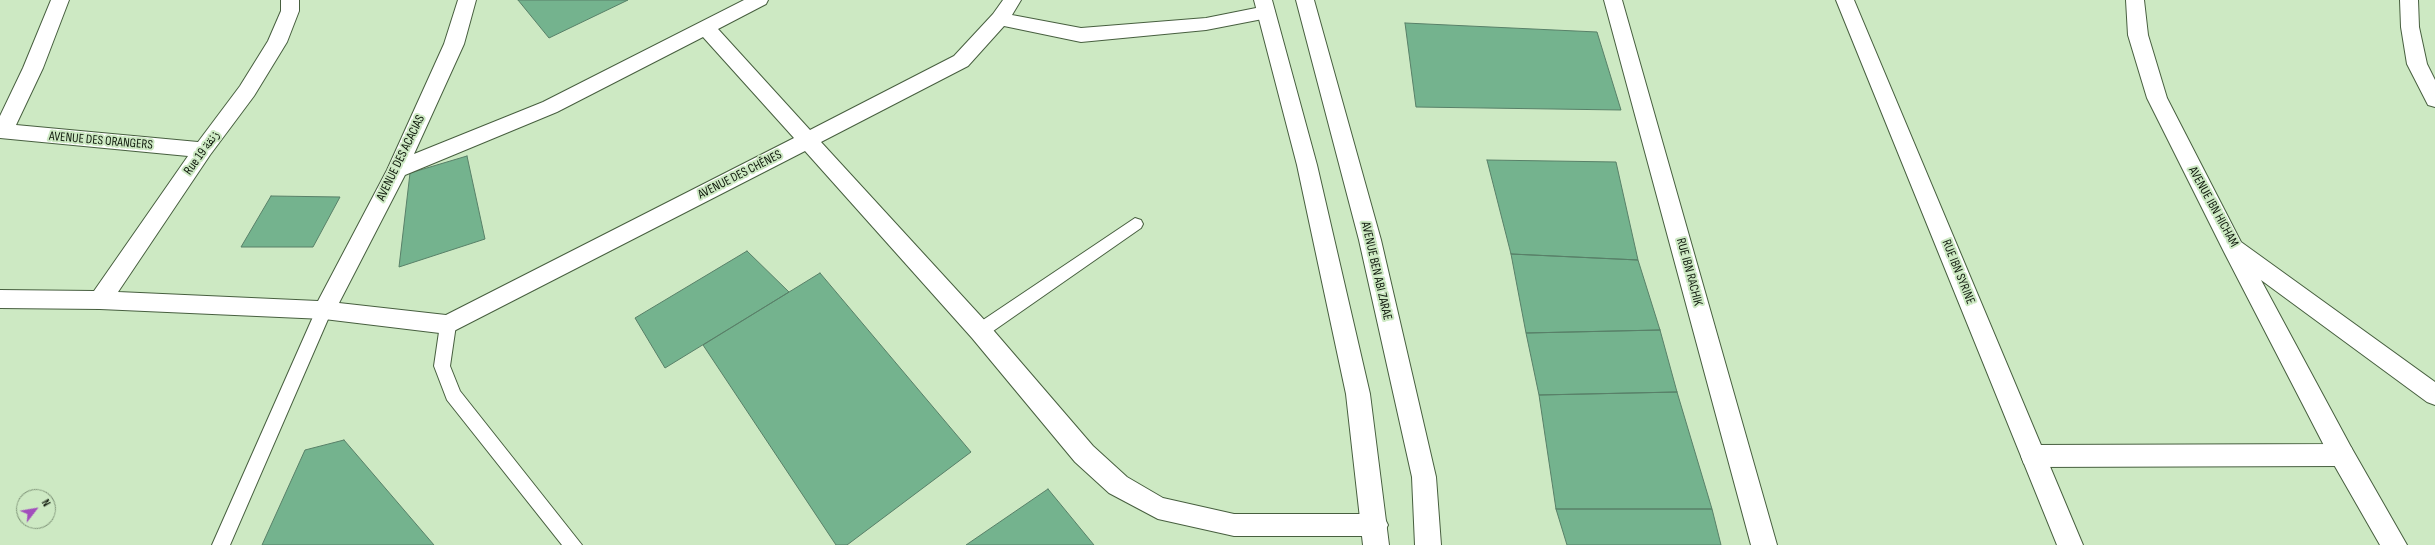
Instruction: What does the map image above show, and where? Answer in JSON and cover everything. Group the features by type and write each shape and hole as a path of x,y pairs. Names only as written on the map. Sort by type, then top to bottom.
{"street":[{"path":"1,131 33,68 60,0"},
{"name":"Rue 19 زنقة","path":"100,300 203,150 247,91 277,42 290,11 290,0"},
{"name":"AVENUE DES ACACIAS","path":"324,310 397,170 454,44 467,0"},
{"path":"397,170 550,107 759,0"},
{"name":"AVENUE DES CHÊNES","path":"448,325 960,61 1000,19 1012,0"},
{"name":"RUE IBN RACHIK","path":"1613,0 1764,545"},
{"name":"RUE IBN SYRINE","path":"1845,0 2070,545"},
{"name":"AVENUE IBN HICHAM","path":"2135,0 2138,35 2157,98 2233,248 2435,395"},
{"path":"2409,0 2410,27 2417,64 2435,100"},
{"name":"AVENUE BEN ABI ZARAE","path":"1307,1 1370,240 1422,470 1428,545"},
{"path":"706,28 809,140 980,331 1084,454 1118,485 1158,508 1234,525 1375,535 1355,378 1307,165 1264,6 1206,24 1081,35 1000,19"},
{"name":"AVENUE DES ORANGERS","path":"1,131 203,150"},
{"path":"2233,248 2342,455 2394,545"},
{"path":"0,299 100,300 324,310 448,325"},
{"path":"2033,456 2342,455"}],"lane":[{"path":"980,331 1135,224"},
{"path":"221,545 324,310"},
{"path":"448,325 442,366 453,395 573,545"}],"building":[{"path":"518,0 628,0 549,38"},
{"path":"1405,23 1597,32 1621,110 1416,107"},
{"path":"467,156 485,239 399,267 410,173"},
{"path":"1487,160 1616,162 1638,260 1511,254"},
{"path":"271,196 340,197 313,247 241,247"},
{"path":"747,251 789,292 665,368 635,318"},
{"path":"1511,254 1638,260 1660,330 1526,333"},
{"path":"820,273 971,452 847,545 836,545 703,345"},
{"path":"1660,330 1677,392 1539,395 1526,333"},
{"path":"1677,392 1712,509 1556,509 1539,395"},
{"path":"344,440 434,545 262,545 305,450"},
{"path":"1048,489 1094,545 966,545"},
{"path":"1556,509 1712,509 1721,545 1567,545"}]}
